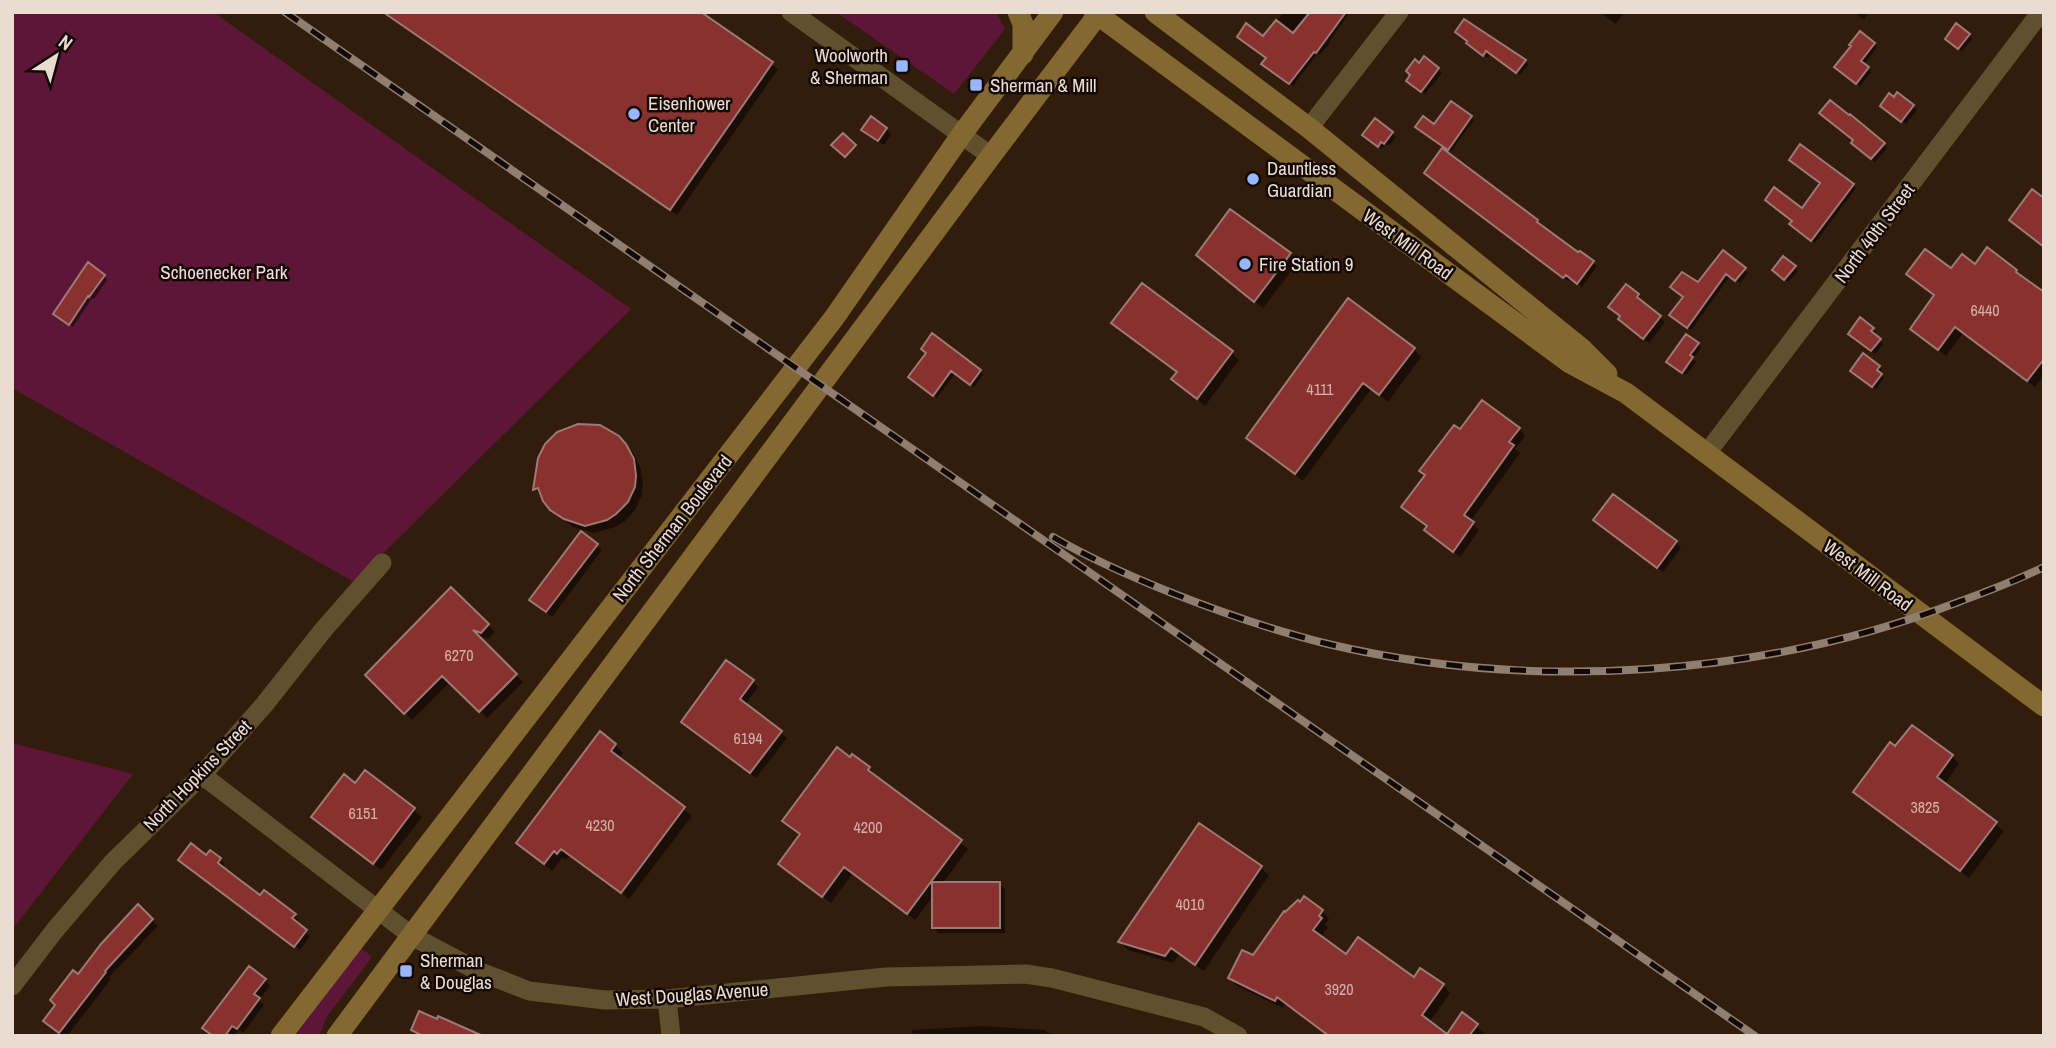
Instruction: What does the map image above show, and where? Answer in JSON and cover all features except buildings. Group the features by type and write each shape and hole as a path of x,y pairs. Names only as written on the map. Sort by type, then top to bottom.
{"main road":[{"path":"1018,12 1023,24 1023,54"},
{"name":"North Sherman Boulevard","path":"281,1036 834,318 962,134 1053,12"},
{"name":"West Mill Road","path":"1155,12 1309,128 1582,349 1626,393"},
{"name":"North Sherman Boulevard","path":"337,1036 1097,13"},
{"name":"West Mill Road","path":"1097,13 1570,363 1626,393 2044,706"}],"street":[{"path":"791,12 990,156"},
{"path":"1309,128 1399,12"},
{"name":"North 40th Street","path":"1707,453 2041,12"},
{"name":"North Hopkins Street","path":"12,986 113,862 202,775 382,563"},
{"name":"West Douglas Avenue","path":"202,775 412,936 478,971 529,992 605,1000 667,999 887,977 1025,974 1052,978 1203,1017 1238,1036"},
{"path":"667,999 671,1036"},
{"path":"1195,1036 1203,1017"}],"green space":[{"name":"Schoenecker Park","path":"12,12 213,12 631,309 354,582 12,388"},
{"path":"836,12 996,12 1005,29 954,94"},
{"path":"12,743 133,774 12,930"},
{"path":"361,948 371,956 370,960 328,1015 319,1036 295,1036"}],"railway":[{"path":"285,12 1755,1036"},
{"path":"1053,537 1082,553 1172,593 1308,639 1406,659 1485,668 1566,672 1648,669 1728,661 1808,647 1886,627 1982,593 2044,567"}],"place":[{"name":"Woolworth & Sherman","path":"902,66"},
{"name":"Sherman & Mill","path":"976,85"},
{"name":"Eisenhower Center","path":"634,114"},
{"name":"Dauntless Guardian","path":"1253,179"},
{"name":"Fire Station 9","path":"1245,264"},
{"name":"Sherman & Douglas","path":"406,971"}]}
